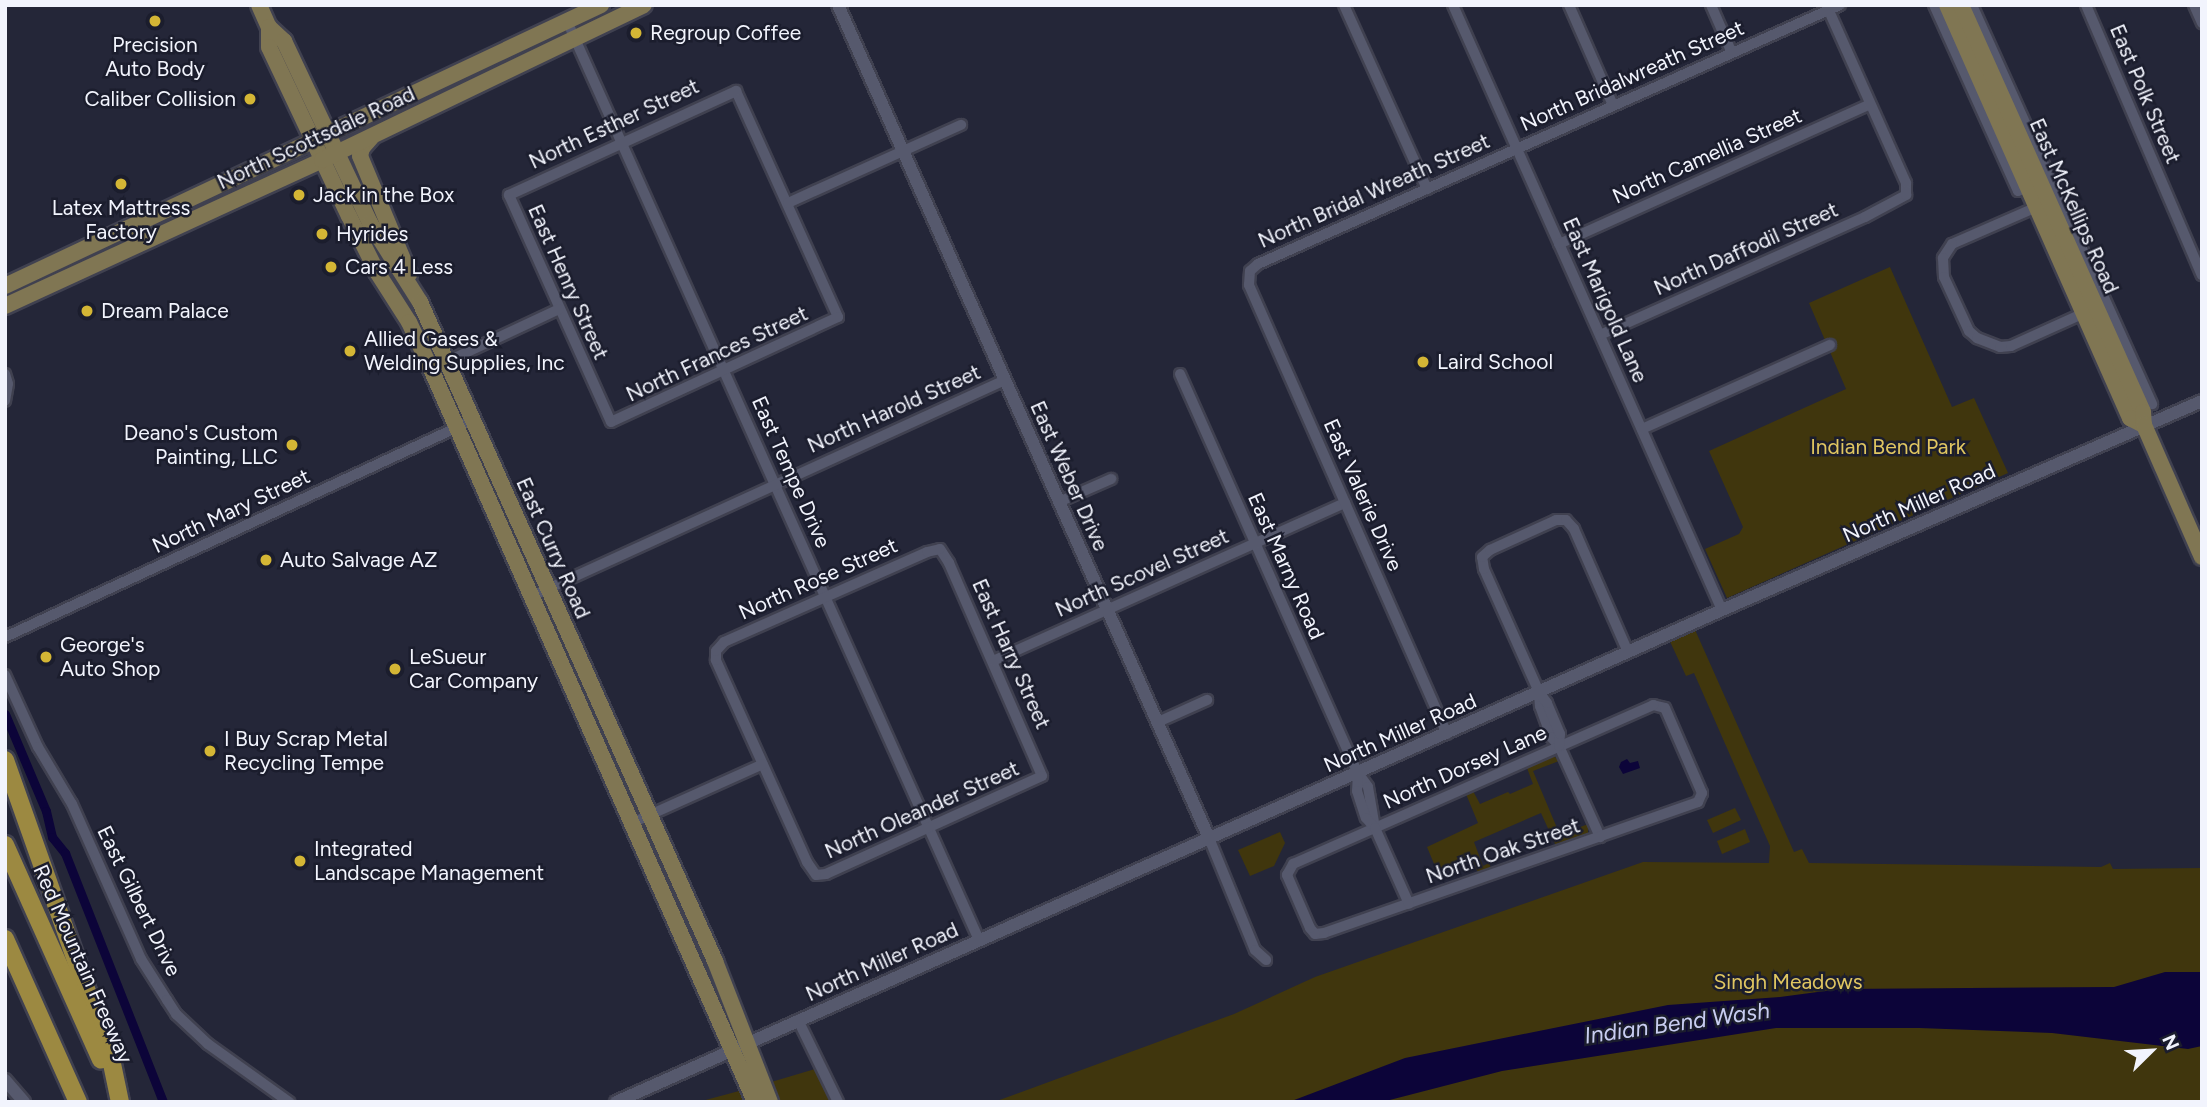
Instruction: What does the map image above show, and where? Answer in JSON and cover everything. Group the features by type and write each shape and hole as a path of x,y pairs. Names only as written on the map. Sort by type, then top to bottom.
{"highway":[{"path":"5,760 111,1059 120,1102"},
{"name":"Red Mountain Freeway","path":"5,845 120,1102"},
{"path":"5,939 75,1094"},
{"path":"5,958 24,981"}],"main road":[{"name":"East Curry Road","path":"259,5 269,27 284,41 377,272 408,322 431,369 634,822 755,1102"},
{"name":"North Scottsdale Road","path":"5,286 601,5"},
{"name":"North Scottsdale Road","path":"5,306 373,136 644,5"},
{"name":"East McKellips Road","path":"1947,5 2027,187 2043,204 2143,412 2144,425 2202,557"},
{"name":"East McKellips Road","path":"1961,5 2043,204 2084,313 2130,418 2144,425"},
{"path":"373,136 362,148 360,156 420,302"},
{"name":"East Curry Road","path":"329,156 420,302 715,961 771,1102"},
{"path":"5,296 47,266"}],"street":[{"name":"East Weber Drive","path":"838,5 1061,501 1209,838 1255,950 1266,960"},
{"path":"1344,5 1427,189"},
{"name":"East Marigold Lane","path":"1453,5 1722,610"},
{"path":"1569,5 1613,105"},
{"path":"1711,5 1732,53"},
{"name":"North Bridalwreath Street","path":"1517,148 1828,8 1840,5"},
{"name":"East McKellips Road","path":"1934,5 2018,191 2027,187"},
{"name":"East McKellips Road","path":"1972,5 2152,404"},
{"name":"East Polk Street","path":"2086,5 2202,275"},
{"path":"2194,5 2202,23"},
{"path":"1828,8 1870,104"},
{"name":"East Tempe Drive","path":"567,21 979,940"},
{"name":"North Esther Street","path":"509,195 736,91 788,203"},
{"name":"North Daffodil Street","path":"1600,335 1887,207 1906,195 1906,183 1870,104"},
{"name":"North Camellia Street","path":"1559,244 1870,104"},
{"path":"788,203 961,125"},
{"name":"North Bridal Wreath Street","path":"1250,271 1258,264 1517,148"},
{"name":"East Henry Street","path":"509,195 611,422"},
{"name":"North Frances Street","path":"611,422 725,372 838,317 788,203"},
{"path":"2043,204 1952,244 1943,258 1944,277 1969,331 1977,338 2006,348 2084,313"},
{"name":"East Valerie Drive","path":"1250,271 1249,285 1447,734"},
{"path":"431,369 559,309"},
{"path":"1642,429 1830,345"},
{"path":"5,374 8,384 5,401"},
{"name":"East Marny Road","path":"1180,374 1358,773 1368,787 1366,805 1409,904"},
{"name":"North Harold Street","path":"532,596 1005,380"},
{"name":"North Miller Road","path":"616,1102 1722,610 2202,401"},
{"name":"North Mary Street","path":"5,637 473,420"},
{"path":"1061,501 1111,479"},
{"name":"North Scovel Street","path":"993,661 1345,503"},
{"path":"1600,837 1559,746 1548,704 1538,692 1484,569 1482,557 1490,550 1556,520 1566,520 1574,529 1628,652"},
{"name":"North Rose Street","path":"763,764 716,660 716,651 724,642 926,552 940,549"},
{"name":"East Harry Street","path":"940,549 993,661 1042,776"},
{"name":"East Gilbert Drive","path":"5,675 38,747 72,804 141,959 176,1014 208,1044 289,1102"},
{"path":"1158,722 1207,700"},
{"name":"North Dorsey Lane","path":"1315,934 1287,875 1288,868 1653,705 1660,705 1670,720 1702,799"},
{"path":"634,822 763,764"},
{"name":"North Oleander Street","path":"763,764 807,862 816,875 827,874 1042,776"},
{"name":"North Oak Street","path":"1315,934 1691,806 1702,799"},
{"path":"798,1020 838,1102"},
{"path":"5,1080 24,1102"}],"green space":[{"name":"Indian Bend Park","path":"1890,267 1952,407 1974,398 2008,473 1727,598 1705,549 1739,534 1743,527 1709,451 1846,389 1809,303"},
{"name":"Singh Meadows","path":"1692,623 1794,852 1802,849 1809,863 2101,867 2110,863 2113,869 2202,868 2202,1102 994,1102 1234,1014 1315,977 1643,862 1769,863 1770,846 1694,673 1686,676 1667,635"},
{"path":"1554,756 1559,761 1533,771 1560,835 1588,824 1588,834 1556,846 1541,813 1474,842 1483,866 1489,863 1491,868 1478,873 1472,858 1437,871 1427,847 1478,823 1466,794 1473,791 1480,804 1508,792 1510,794 1533,784 1527,768"},
{"path":"1735,808 1741,820 1713,833 1707,820"},
{"path":"1745,829 1750,842 1722,854 1717,841"},
{"path":"1280,832 1285,843 1274,866 1250,876 1238,850"},
{"path":"815,1069 831,1102 698,1102 754,1087"}],"water":[{"path":"1627,759 1630,763 1638,761 1640,768 1623,774 1619,767 1621,762"},
{"name":"Indian Bend Wash","path":"2165,972 2202,972 2202,1046 2188,1049 2052,1033 1919,1028 1776,1028 1502,1071 1382,1102 1289,1102 1405,1058 1668,1005 1780,997 1840,989 2114,987"}],"waterway":[{"path":"5,714 46,811 52,837 65,853 163,1102"}],"place":[{"name":"Precision Auto Body","path":"155,21"},
{"name":"Regroup Coffee","path":"636,33"},
{"name":"Caliber Collision","path":"250,99"},
{"name":"Latex Mattress Factory","path":"121,184"},
{"name":"Jack in the Box","path":"299,195"},
{"name":"Hyrides","path":"322,234"},
{"name":"Cars 4 Less","path":"331,267"},
{"name":"Dream Palace","path":"87,311"},
{"name":"Allied Gases & Welding Supplies, Inc","path":"350,351"},
{"name":"Laird School","path":"1423,362"},
{"name":"Deano's Custom Painting, LLC","path":"292,445"},
{"name":"Auto Salvage AZ","path":"266,560"},
{"name":"George's Auto Shop","path":"46,657"},
{"name":"LeSueur Car Company","path":"395,669"},
{"name":"I Buy Scrap Metal Recycling Tempe","path":"210,751"},
{"name":"Integrated Landscape Management","path":"300,861"}]}
